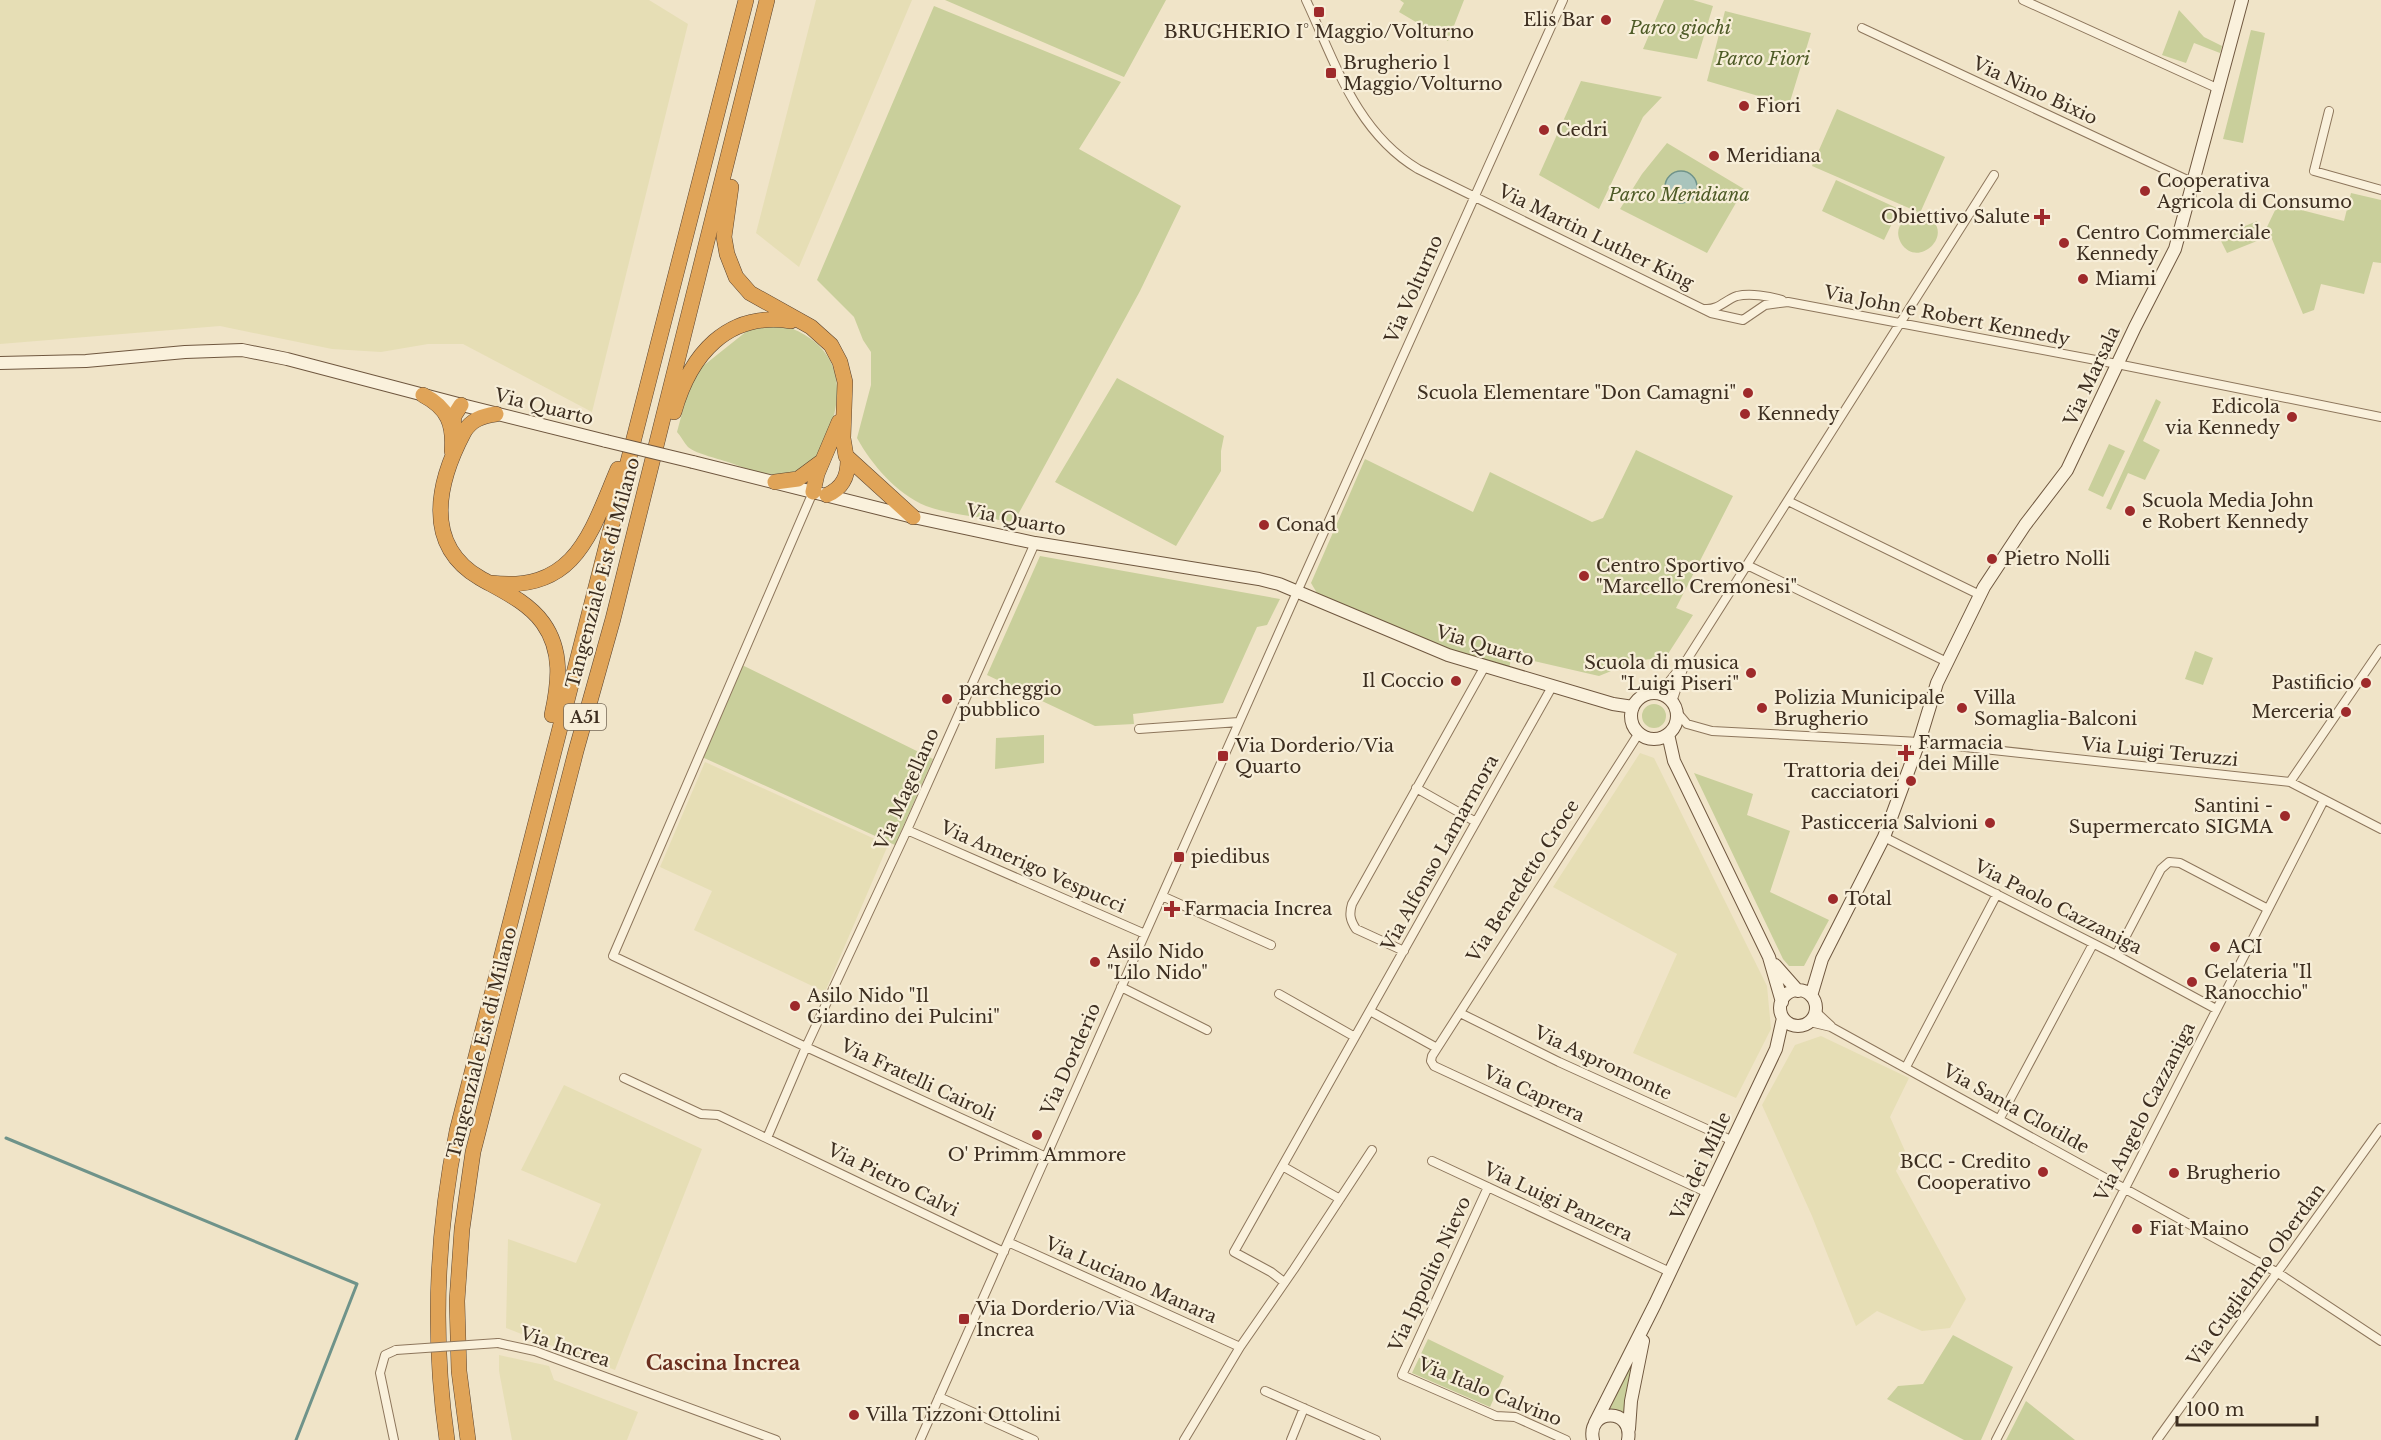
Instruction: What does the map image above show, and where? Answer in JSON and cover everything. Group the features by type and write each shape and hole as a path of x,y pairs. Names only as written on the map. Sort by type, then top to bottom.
{"highway":[{"name":"Tangenziale Est di Milano","path":"447,1440 440,1384 436,1321 438,1261 444,1202 463,1103 746,0"},
{"name":"Tangenziale Est di Milano","path":"468,1440 459,1371 457,1301 460,1245 470,1168 576,751 613,619 767,0"},
{"path":"753,57 741,143 724,221 725,248 732,269 744,288 757,298 808,325 826,339 840,362 846,387 845,408 843,445 848,460 847,474 843,484 836,491 820,493 817,474 845,408"},
{"path":"613,619 676,405 693,368 726,331 741,324 771,319 808,325"},
{"path":"423,395 442,407 449,418 460,428"},
{"path":"463,406 454,414 460,428 440,509 443,533 450,549 461,563 521,603 540,619 550,634 557,655 558,686 540,772 535,821"},
{"path":"460,428 479,418 496,414"},
{"path":"487,582 512,585 536,582 553,573 568,561 595,525 636,428"},
{"path":"775,482 798,478 814,470 823,460"},
{"path":"848,460 913,517"}],"street":[{"name":"Via Martin Luther King","path":"1306,0 1353,101 1384,144 1418,169 1702,309 1734,318"},
{"name":"Via Volturno","path":"1297,592 1563,0"},
{"path":"2023,0 2219,89"},
{"name":"Via Marsala","path":"1919,742 1937,683 1980,595 2025,525 2067,470 2175,249 2242,0"},
{"name":"Via Nino Bixio","path":"1862,28 2194,183"},
{"path":"2329,111 2314,171 2381,190"},
{"path":"1674,761 1642,735 1632,723 1632,712 1641,697 1653,693 1668,683 1688,658 1994,175"},
{"path":"1702,309 1714,309 1743,296 1751,303 1750,315"},
{"name":"Via John e Robert Kennedy","path":"1743,296 1768,296 1788,302 2381,417"},
{"path":"1732,299 1728,308 1734,318 1743,320 1772,303 1788,302"},
{"name":"Via Quarto","path":"0,363 87,361 185,352 242,350 287,359 463,406 913,517 1035,543 1259,579 1297,592 1426,647 1553,685 1632,712"},
{"name":"Via Fratelli Cairoli","path":"820,493 613,956 1046,1157"},
{"path":"1788,501 1980,595"},
{"name":"Via Magellano","path":"806,1047 907,830 1035,543"},
{"path":"1747,565 1947,662"},
{"name":"Via Dorderio","path":"920,1440 1297,592"},
{"path":"2381,649 2290,782 2381,829"},
{"path":"1642,735 1657,738 1668,734 1675,723 1674,707 1688,658"},
{"path":"1404,951 1356,929 1350,913 1352,904 1485,666"},
{"name":"Via Alfonso Lamarmora","path":"1284,1282 1271,1272 1234,1252 1284,1167 1553,685"},
{"path":"1653,693 1667,697 1687,724 1712,731 1919,742 1884,837 1822,959 1798,991 1788,994 1782,1002"},
{"path":"1139,729 1239,722"},
{"path":"1668,734 1674,761 1769,957 1782,1002 1783,1018 1792,1025 1798,1026 1813,1017 1816,1006 1811,996 1798,991 1769,957"},
{"name":"Via Benedetto Croce","path":"1437,1048 1581,821 1642,735"},
{"name":"Via Luigi Teruzzi","path":"1919,742 2290,782"},
{"path":"1416,788 1476,822"},
{"name":"Via Angelo Cazzaniga","path":"1996,1440 2324,800"},
{"name":"Via Amerigo Vespucci","path":"907,830 1145,934"},
{"name":"Via Paolo Cazzaniga","path":"1884,837 2216,1010"},
{"path":"2116,956 2161,869 2169,862 2180,863 2268,909"},
{"path":"1906,1067 1997,894"},
{"path":"1162,896 1271,945"},
{"path":"2000,1118 2093,944"},
{"path":"1811,996 1822,959"},
{"path":"1121,987 1207,1030"},
{"path":"1279,994 1355,1037"},
{"path":"1370,1011 1437,1048"},
{"name":"Via Aspromonte","path":"1460,1013 1559,1062 1733,1141"},
{"name":"Via Santa Clotilde","path":"1813,1017 2278,1273 2381,1341"},
{"name":"Via dei Mille","path":"1592,1433 1779,1043 1783,1018"},
{"name":"Via dei Mille","path":"1779,1043 1798,1026"},
{"path":"767,1138 806,1047"},
{"name":"Via Caprera","path":"1437,1048 1431,1058 1434,1066 1708,1193"},
{"name":"Via Pietro Calvi","path":"624,1078 701,1114 718,1114 1004,1252"},
{"name":"Via Guglielmo Oberdan","path":"2157,1440 2381,1128"},
{"path":"1184,1440 1240,1347 1372,1150"},
{"name":"Via Luigi Panzera","path":"1432,1161 1670,1272"},
{"path":"1284,1167 1340,1199"},
{"name":"Via Ippolito Nievo","path":"1402,1375 1488,1187"},
{"name":"Via Luciano Manara","path":"1008,1242 1240,1347"},
{"name":"Via dei Mille","path":"1630,1436 1637,1361 1655,1304"},
{"name":"Via Increa","path":"394,1440 380,1373 384,1357 389,1352 498,1343 535,1351 776,1440"},
{"name":"Via Italo Calvino","path":"1402,1375 1496,1416 1515,1417 1566,1440"},
{"path":"1265,1391 1376,1440"},
{"path":"939,1397 1034,1440"},
{"path":"1291,1440 1304,1408"},
{"path":"1592,1433 1599,1419 1611,1415 1622,1419 1630,1436"}],"shaded area":[{"path":"0,0 649,0 688,24 592,412 463,344 428,344 381,352 332,349 220,326 0,344"},
{"path":"816,0 912,0 799,267 756,233"},
{"path":"1640,753 1654,758 1767,986 1771,1029 1736,1098 1633,1053 1677,954 1553,887"},
{"path":"705,762 888,845 825,992 694,930 712,891 660,867"},
{"path":"1821,1036 1909,1078 1890,1117 1905,1151 1896,1171 1966,1299 1950,1328 1922,1331 1877,1311 1856,1326 1812,1216 1762,1105 1795,1045"},
{"path":"564,1085 702,1149 615,1370 506,1328 508,1239 576,1263 601,1204 521,1170"},
{"path":"499,1355 549,1366 554,1380 638,1412 627,1440 512,1440 499,1371"}],"green space":[{"path":"945,0 1166,0 1124,77"},
{"path":"1400,0 1464,0 1448,41 1399,12 1404,3"},
{"name":"Parco giochi","path":"1664,0 1693,0 1713,6 1697,59 1643,49"},
{"path":"934,6 1121,82 1079,149 1181,206 1140,291 1014,522 957,514 926,506 905,494 878,468 857,438 871,385 871,352 863,340 854,317 817,280"},
{"path":"2179,10 2204,37 2222,46 2220,53 2194,43 2186,63 2162,55"},
{"name":"Parco Fiori","path":"1725,11 1811,33 1789,105 1707,81"},
{"path":"2251,30 2265,33 2243,143 2223,139"},
{"path":"1581,81 1662,97 1643,117 1599,209 1539,175"},
{"path":"1837,109 1945,157 1920,213 1932,220 1937,228 1937,237 1926,250 1917,253 1909,251 1901,243 1899,237 1899,227 1902,223 1909,216 1918,212 1812,166"},
{"name":"Parco Meridiana","path":"1667,143 1744,189 1707,253 1620,209 1642,174"},
{"path":"1836,180 1899,209 1884,240 1822,211"},
{"path":"2351,193 2381,200 2381,263 2373,262 2364,294 2321,284 2314,310 2303,314 2267,227 2278,204 2344,221"},
{"path":"2257,221 2262,239 2227,253 2219,237"},
{"path":"778,324 798,331 814,341 826,353 837,383 837,400 833,419 814,461 802,471 775,474 748,469 692,450 677,432 685,402 698,370 752,327"},
{"path":"1117,378 1224,436 1221,471 1176,546 1055,482"},
{"path":"2156,399 2161,402 2143,441 2160,450 2145,480 2128,473 2111,510 2106,508"},
{"path":"2109,444 2125,451 2103,497 2088,490"},
{"name":"Centro Sportivo \"Marcello Cremonesi\"","path":"1636,450 1733,496 1676,608 1693,615 1666,657 1636,661 1599,676 1512,656 1509,668 1457,653 1317,593 1311,583 1365,459 1473,512 1490,472 1592,522 1603,518"},
{"path":"1040,556 1280,599 1267,625 1257,627 1223,703 1133,714 1134,724 1095,726 987,675"},
{"path":"2195,651 2213,658 2203,685 2185,679"},
{"path":"742,665 933,759 895,845 702,757"},
{"path":"1654,704 1663,707 1666,716 1663,725 1654,728 1645,725 1642,716 1645,707"},
{"path":"1044,735 1044,763 995,769 996,738"},
{"path":"1694,773 1753,794 1747,815 1790,831 1770,892 1829,920 1804,966 1789,966 1783,959"},
{"path":"1953,1335 2013,1367 1981,1440 1964,1440 1887,1399 1898,1386 1923,1384"},
{"path":"1428,1339 1504,1376 1490,1407 1412,1373"},
{"path":"1632,1358 1626,1413 1609,1411"},
{"path":"2026,1401 2075,1440 2006,1440"}],"water":[{"path":"1681,171 1692,176 1697,187 1692,198 1681,203 1670,198 1665,187 1670,176"}],"waterway":[{"path":"6,1138 357,1284 296,1440"}],"place":[{"name":"BRUGHERIO I° Maggio/Volturno","path":"1319,12"},
{"name":"Elis Bar","path":"1606,20"},
{"name":"Brugherio 1 Maggio/Volturno","path":"1331,73"},
{"name":"Fiori","path":"1744,106"},
{"name":"Cedri","path":"1544,130"},
{"name":"Meridiana","path":"1714,156"},
{"name":"Cooperativa Agricola di Consumo","path":"2145,191"},
{"name":"Obiettivo Salute","path":"2042,217"},
{"name":"Centro Commerciale Kennedy","path":"2064,243"},
{"name":"Miami","path":"2083,279"},
{"name":"Scuola Elementare \"Don Camagni\"","path":"1748,393"},
{"name":"Kennedy","path":"1745,414"},
{"name":"Edicola via Kennedy","path":"2292,417"},
{"name":"Scuola Media John e Robert Kennedy","path":"2130,511"},
{"name":"Conad","path":"1264,525"},
{"name":"Pietro Nolli","path":"1992,559"},
{"name":"Centro Sportivo \"Marcello Cremonesi\"","path":"1584,576"},
{"name":"Scuola di musica \"Luigi Piseri\"","path":"1751,673"},
{"name":"Il Coccio","path":"1456,681"},
{"name":"Pastificio","path":"2366,683"},
{"name":"parcheggio pubblico","path":"947,699"},
{"name":"Polizia Municipale Brugherio","path":"1762,708"},
{"name":"Villa Somaglia-Balconi","path":"1962,708"},
{"name":"Merceria","path":"2346,712"},
{"name":"Farmacia dei Mille","path":"1906,753"},
{"name":"Via Dorderio/Via Quarto","path":"1223,756"},
{"name":"Trattoria dei cacciatori","path":"1911,781"},
{"name":"Santini - Supermercato SIGMA","path":"2285,816"},
{"name":"Pasticceria Salvioni","path":"1990,823"},
{"name":"piedibus","path":"1179,857"},
{"name":"Total","path":"1833,899"},
{"name":"Farmacia Increa","path":"1172,909"},
{"name":"ACI","path":"2215,947"},
{"name":"Asilo Nido \"Lilo Nido\"","path":"1095,962"},
{"name":"Gelateria \"Il Ranocchio\"","path":"2192,982"},
{"name":"Asilo Nido \"Il Giardino dei Pulcini\"","path":"795,1006"},
{"name":"O' Primm Ammore","path":"1037,1135"},
{"name":"BCC - Credito Cooperativo","path":"2043,1172"},
{"name":"Brugherio","path":"2174,1173"},
{"name":"Fiat Maino","path":"2137,1229"},
{"name":"Via Dorderio/Via Increa","path":"964,1319"},
{"name":"Villa Tizzoni Ottolini","path":"854,1415"}],"district":[{"name":"Cascina Increa","path":"723,1363"}]}
